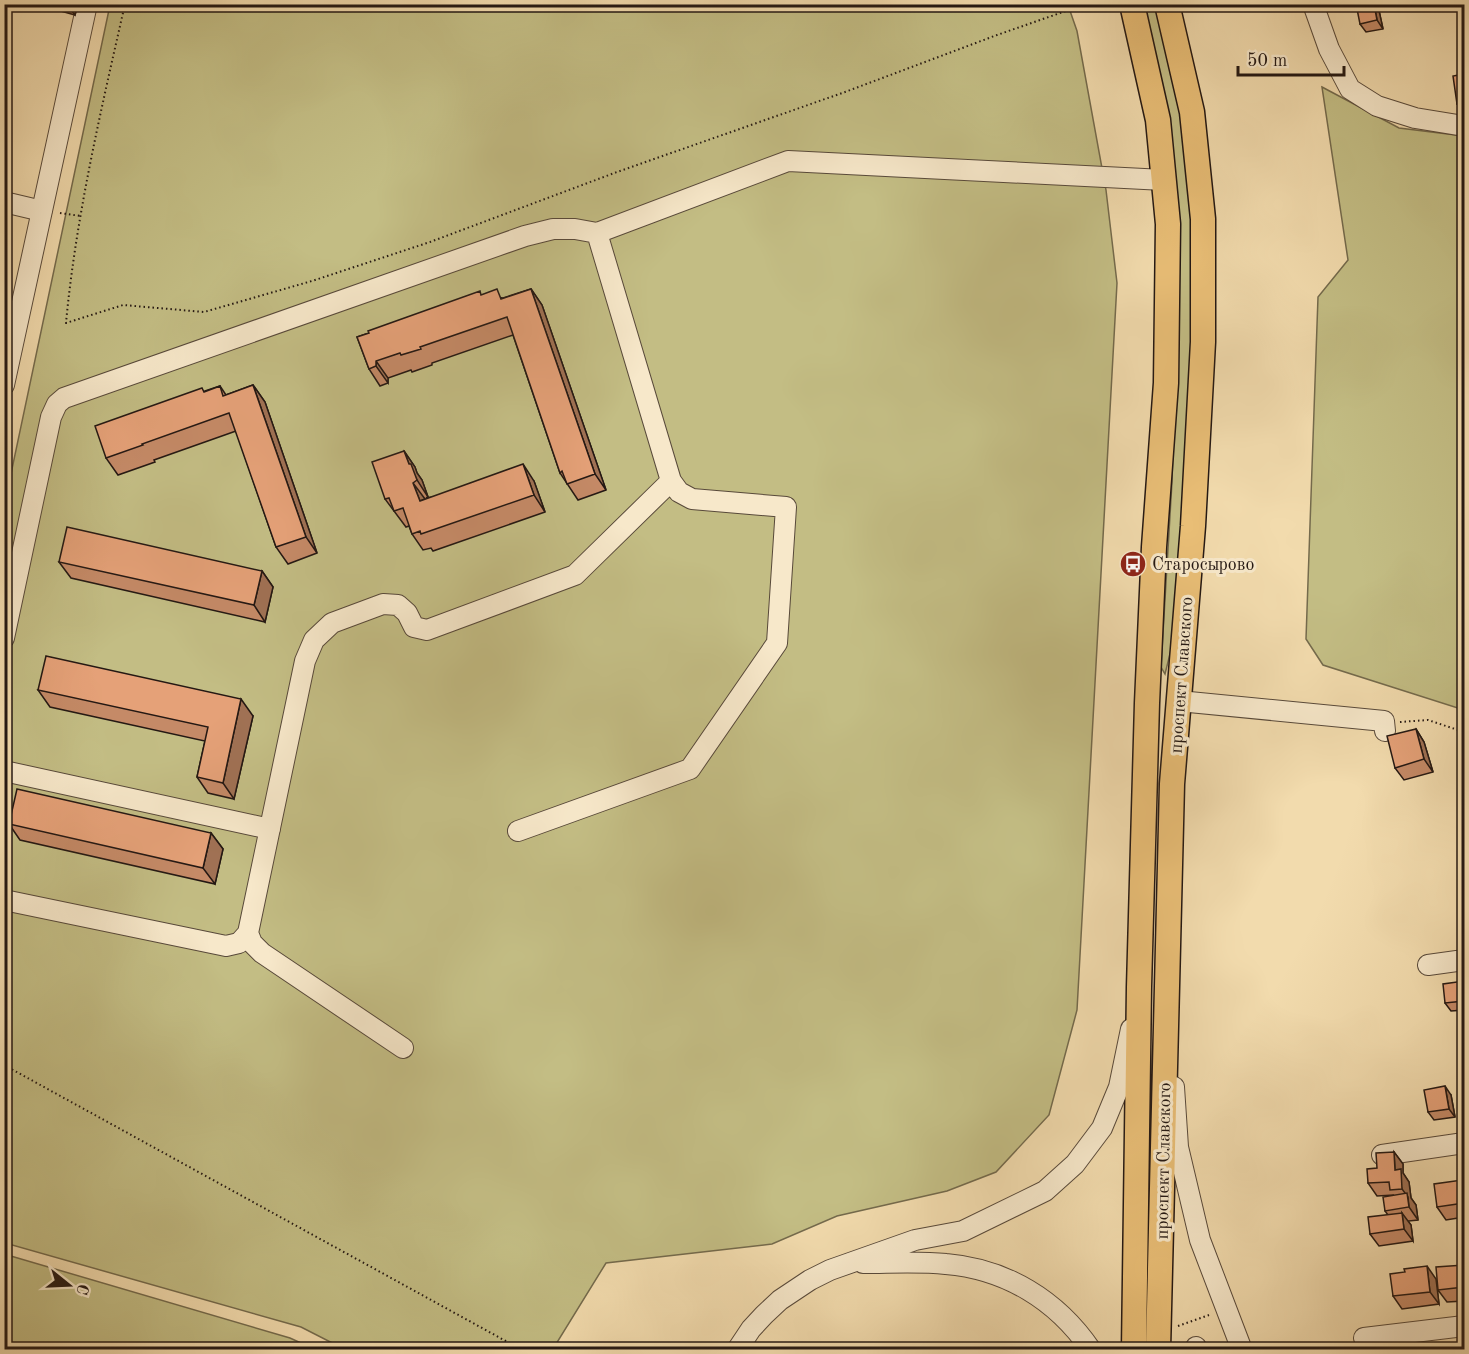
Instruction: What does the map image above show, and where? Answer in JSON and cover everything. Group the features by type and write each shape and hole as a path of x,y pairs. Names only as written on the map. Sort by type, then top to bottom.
{"main road":[{"name":"проспект Славского","path":"1132,4 1158,120 1168,225 1166,383 1154,547 1149,657 1139,987 1134,1350"},
{"name":"проспект Славского","path":"1158,1350 1172,784 1193,525 1203,342 1203,219 1192,112 1167,4"}],"street":[{"path":"4,386 87,4"},
{"path":"1313,4 1329,49 1350,89 1377,106 1415,118 1464,126"},
{"path":"4,638 51,417 57,404 64,398 525,236 553,229 575,229 597,233 788,161 1164,180"},
{"path":"4,202 42,211"},
{"path":"518,831 690,769 777,643 786,507 692,499 679,492 671,481 597,233"},
{"path":"4,900 226,946 239,943 248,933 305,660 314,640 332,623 383,604 398,605 407,614 414,627 427,630 575,575 671,481"},
{"path":"1179,701 1384,721 1384,727"},
{"path":"4,771 270,829"},
{"path":"248,933 252,943 262,953 403,1048"},
{"path":"1428,965 1464,960"},
{"path":"737,1350 764,1315 780,1300 810,1280 848,1263 915,1240 963,1231 1045,1191 1075,1164 1102,1128 1119,1087 1139,987"},
{"path":"1167,990 1178,1147 1200,1240 1242,1350"},
{"path":"1382,1155 1464,1143"},
{"path":"848,1263 946,1264 986,1271 1007,1278 1028,1289 1057,1311 1079,1333 1091,1350"},
{"path":"1364,1338 1464,1326"}],"path":[{"path":"125,4 97,130 81,216 66,323 123,305 204,312 312,281 430,242 617,172 1086,4"},
{"path":"42,211 81,216"},
{"path":"1384,727 1428,720 1458,730 1464,736"},
{"path":"4,1065 522,1350"},
{"path":"1172,1328 1215,1313"}],"shaded area":[{"path":"110,5 1068,5 1077,31 1106,190 1117,283 1077,1010 1049,1115 996,1172 947,1191 837,1216 772,1244 606,1263 553,1349 344,1349 301,1327 5,1243 5,502"},
{"path":"1139,5 1157,5 1180,114 1192,220 1193,294 1185,485 1171,650 1165,674 1161,667 1172,482 1175,383"},
{"path":"1322,87 1399,128 1464,136 1464,710 1323,665 1306,639 1318,297 1348,260"},
{"path":"4,1254 290,1338 314,1349 5,1349"}],"building":[{"path":"59,4 74,4 72,11 58,7"},
{"path":"1356,4 1374,4 1377,20 1360,24"},
{"path":"1464,74 1464,103 1457,104 1453,76"},
{"path":"497,289 501,299 531,289 595,474 567,484 562,471 560,473 507,317 420,347 421,349 376,361 376,366 369,369 357,337 480,291 481,295"},
{"path":"253,385 306,537 276,547 229,413 106,458 95,426 202,388 204,392 220,386 223,396"},
{"path":"404,451 417,480 413,483 420,501 523,464 534,495 421,534 420,531 412,534 403,508 394,511 389,498 385,499 372,462"},
{"path":"67,527 262,571 254,605 59,562"},
{"path":"46,656 241,699 223,783 197,777 208,727 38,690"},
{"path":"1416,729 1424,759 1395,768 1387,736"},
{"path":"17,789 211,833 203,868 9,824"},
{"path":"1464,981 1464,1001 1445,1003 1443,984"},
{"path":"1445,1086 1449,1109 1428,1112 1424,1090"},
{"path":"1394,1152 1395,1170 1401,1169 1402,1189 1390,1190 1389,1182 1368,1183 1367,1169 1377,1168 1376,1153"},
{"path":"1462,1180 1464,1203 1437,1207 1434,1184"},
{"path":"1407,1193 1409,1207 1385,1211 1383,1197"},
{"path":"1402,1213 1404,1229 1370,1234 1368,1217"},
{"path":"1464,1265 1464,1287 1438,1290 1436,1267"},
{"path":"1427,1266 1430,1292 1393,1296 1390,1274 1405,1272 1404,1269"},
{"path":"1464,1345 1464,1350 1458,1350 1457,1346"}],"place":[{"name":"Старосырово","path":"1133,564"}]}
